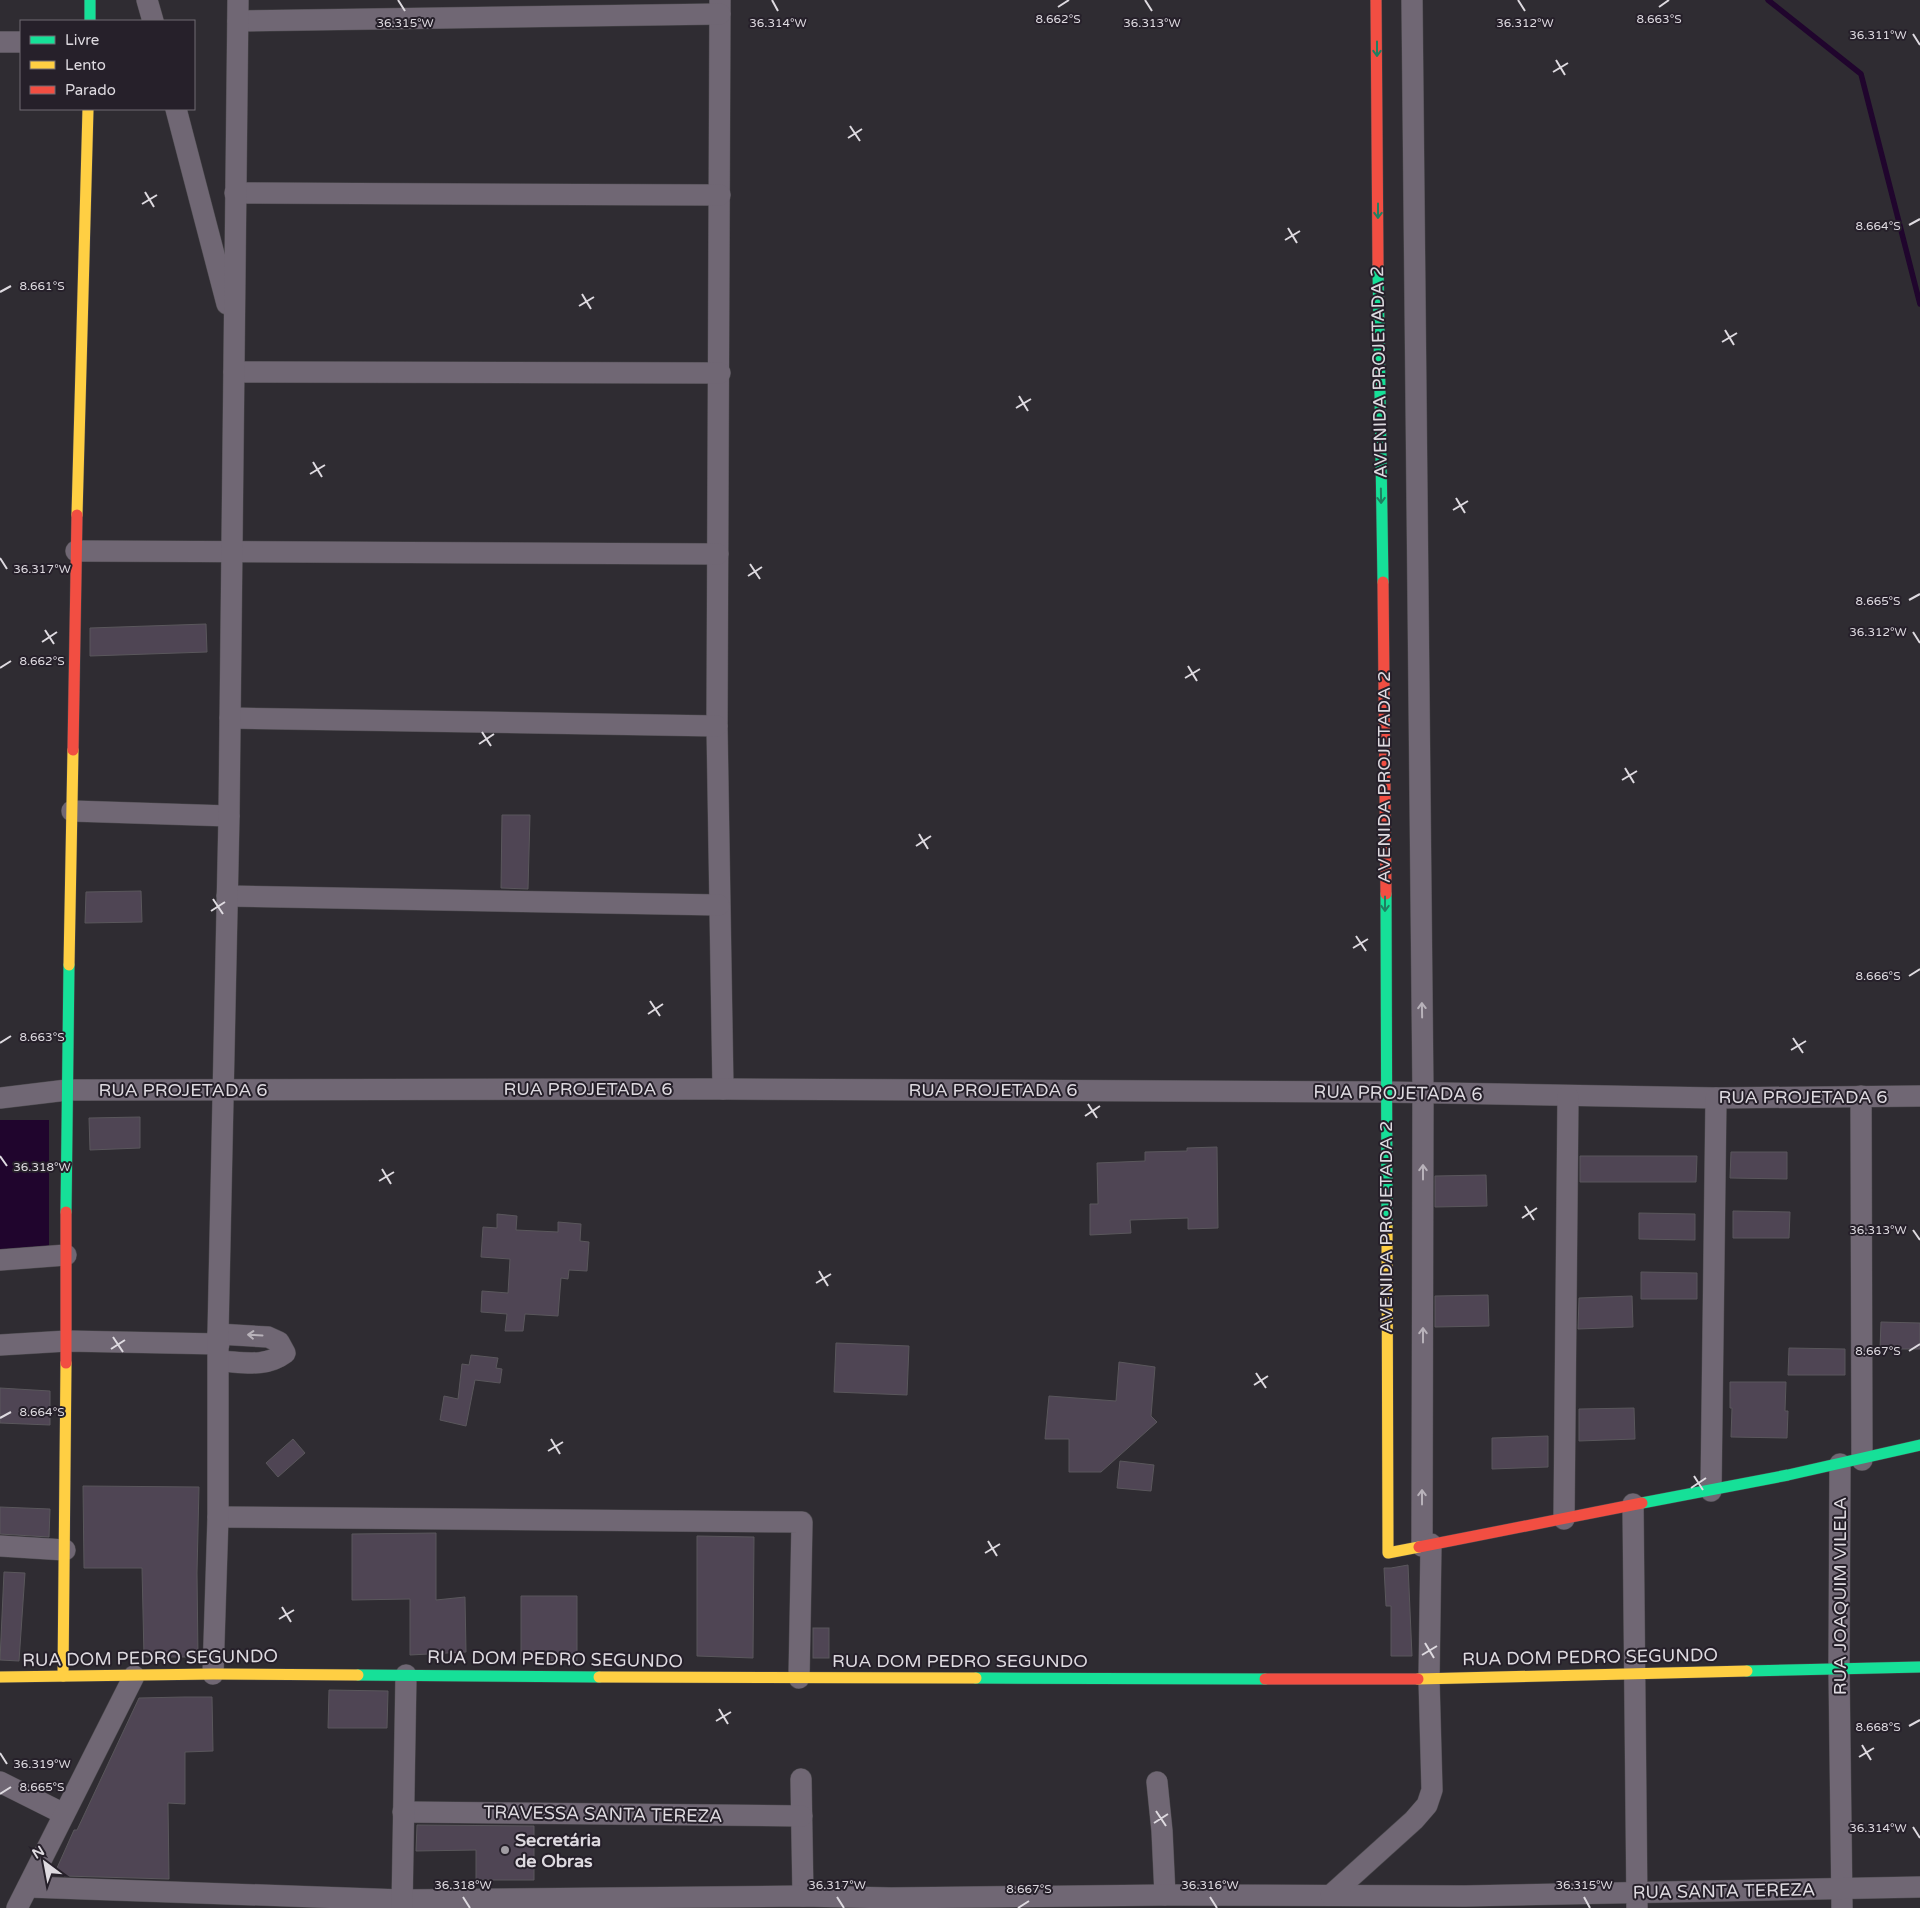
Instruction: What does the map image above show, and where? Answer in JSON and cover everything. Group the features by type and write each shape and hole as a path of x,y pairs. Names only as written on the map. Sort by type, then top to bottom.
{"street":[{"path":"90,0 90,20"},
{"path":"147,0 153,20"},
{"name":"AVENIDA PROJETADA 2","path":"1376,0 1384,726 1388,1553 1427,1545"},
{"name":"AVENIDA PROJETADA 2","path":"1331,1895 1414,1820 1427,1805 1432,1790 1427,1545 1412,0"},
{"path":"213,1674 218,1517 223,1091 229,816 238,10 720,7 720,373 717,726 723,1089"},
{"path":"0,42 20,42"},
{"path":"62,1676 67,1341 67,1090 76,552 88,110"},
{"path":"176,110 234,334"},
{"path":"235,193 720,195"},
{"path":"234,372 720,373"},
{"path":"76,552 718,554"},
{"path":"230,718 717,726"},
{"path":"72,811 229,816"},
{"path":"227,896 720,904"},
{"name":"RUA PROJETADA 6","path":"0,1098 67,1090 723,1089 1386,1092 1716,1098 1920,1096"},
{"path":"1564,1519 1568,1096"},
{"path":"1862,1096 1862,1460"},
{"path":"1711,1491 1716,1098"},
{"path":"0,1260 66,1254"},
{"path":"0,1345 67,1341 219,1346"},
{"path":"1427,1545 1634,1504 1711,1491 1862,1460 1920,1445"},
{"name":"RUA JOAQUIM VILELA","path":"1840,1464 1839,1668 1842,1898"},
{"path":"1634,1504 1637,1900"},
{"path":"218,1517 802,1522 799,1678"},
{"path":"0,1546 65,1550"},
{"name":"RUA DOM PEDRO SEGUNDO","path":"0,1677 213,1674 799,1678 1430,1679 1920,1667"},
{"path":"402,1904 406,1675"},
{"path":"17,1908 134,1676"},
{"path":"801,1779 803,1896"},
{"path":"0,1782 64,1814"},
{"path":"1157,1782 1162,1831 1165,1895"},
{"name":"TRAVESSA SANTA TEREZA","path":"403,1812 802,1816"},
{"name":"RUA SANTA TEREZA","path":"28,1887 402,1904 803,1896 896,1903 1165,1895 1331,1895 1458,1902 1842,1898 1920,1887"}],"shaded area":[{"path":"0,1120 49,1120 49,1247 0,1251"}],"building":[{"path":"206,624 207,652 90,656 90,628"},
{"path":"502,815 530,815 528,889 501,888"},
{"path":"141,891 142,922 85,923 86,892"},
{"path":"140,1117 140,1148 90,1150 89,1118"},
{"path":"1217,1147 1218,1228 1188,1229 1188,1218 1130,1220 1131,1233 1090,1235 1090,1204 1098,1204 1097,1163 1145,1161 1145,1152 1187,1151 1187,1148"},
{"path":"1731,1152 1787,1152 1787,1179 1730,1178"},
{"path":"1580,1156 1697,1156 1696,1182 1580,1182"},
{"path":"1486,1175 1487,1206 1435,1207 1435,1176"},
{"path":"1733,1211 1790,1212 1789,1238 1733,1238"},
{"path":"1639,1213 1695,1214 1695,1240 1639,1239"},
{"path":"497,1214 517,1216 516,1230 558,1232 558,1222 581,1224 580,1241 589,1242 587,1271 569,1270 568,1279 561,1278 558,1316 525,1314 523,1331 505,1331 507,1314 481,1312 482,1291 508,1293 510,1259 481,1257 483,1227 497,1228"},
{"path":"1641,1272 1697,1273 1697,1299 1641,1299"},
{"path":"1488,1295 1489,1326 1435,1327 1435,1296"},
{"path":"1632,1296 1633,1327 1578,1329 1579,1298"},
{"path":"1881,1322 1920,1323 1920,1349 1880,1349"},
{"path":"836,1343 909,1346 907,1395 834,1392"},
{"path":"1789,1348 1845,1349 1845,1375 1788,1375"},
{"path":"471,1355 498,1358 496,1368 502,1369 500,1383 475,1380 466,1426 440,1420 444,1396 458,1399 462,1364 469,1365"},
{"path":"1119,1362 1155,1367 1151,1416 1157,1422 1101,1472 1069,1472 1069,1439 1045,1439 1049,1396 1116,1401"},
{"path":"1730,1382 1786,1382 1785,1411 1788,1411 1787,1438 1731,1437 1732,1408 1730,1408"},
{"path":"0,1388 50,1391 50,1425 0,1423"},
{"path":"1634,1408 1635,1439 1579,1441 1579,1409"},
{"path":"1548,1436 1548,1467 1492,1469 1492,1438"},
{"path":"293,1439 305,1453 278,1477 266,1463"},
{"path":"1120,1461 1154,1465 1151,1491 1117,1488"},
{"path":"83,1486 199,1487 198,1657 144,1657 142,1568 84,1568"},
{"path":"0,1507 50,1509 49,1537 0,1534"},
{"path":"436,1533 436,1600 465,1597 466,1652 410,1655 410,1599 352,1600 352,1534"},
{"path":"697,1536 754,1537 753,1658 697,1656"},
{"path":"1408,1565 1412,1656 1391,1656 1391,1606 1386,1606 1384,1568"},
{"path":"4,1572 25,1573 19,1661 0,1660"},
{"path":"521,1596 577,1596 577,1661 521,1660"},
{"path":"813,1628 829,1628 829,1658 813,1658"},
{"path":"329,1690 388,1691 387,1728 328,1728"},
{"path":"212,1697 213,1751 185,1752 185,1804 168,1803 169,1879 64,1876 57,1868 74,1830 77,1830 139,1698"},
{"name":"Secretária de Obras","path":"417,1825 534,1826 534,1880 476,1880 476,1850 416,1851"}],"waterway":[{"path":"1768,0 1861,74 1920,304"}],"traffic: fast":[{"path":"90,0 90,20"},
{"path":"1378,266 1383,582"},
{"path":"1386,894 1387,1226"},
{"path":"66,1212 69,965"},
{"path":"1642,1503 1788,1475 1920,1445"},
{"path":"1747,1671 1920,1667"},
{"path":"358,1675 599,1677"},
{"path":"976,1678 1265,1679"}],"traffic: slow":[{"path":"77,515 88,110"},
{"path":"69,965 73,750"},
{"path":"1387,1226 1388,1553 1419,1547"},
{"path":"63,1676 66,1363"},
{"path":"1418,1679 1747,1671"},
{"path":"0,1677 213,1674 358,1675"},
{"path":"599,1677 976,1678"}],"traffic: jam":[{"path":"1376,0 1378,266"},
{"path":"73,750 77,515"},
{"path":"1383,582 1386,894"},
{"path":"66,1212 66,1363"},
{"path":"1419,1547 1642,1503"},
{"path":"1265,1679 1418,1679"}],"place":[{"name":"Secretária de Obras","path":"505,1850"}]}
